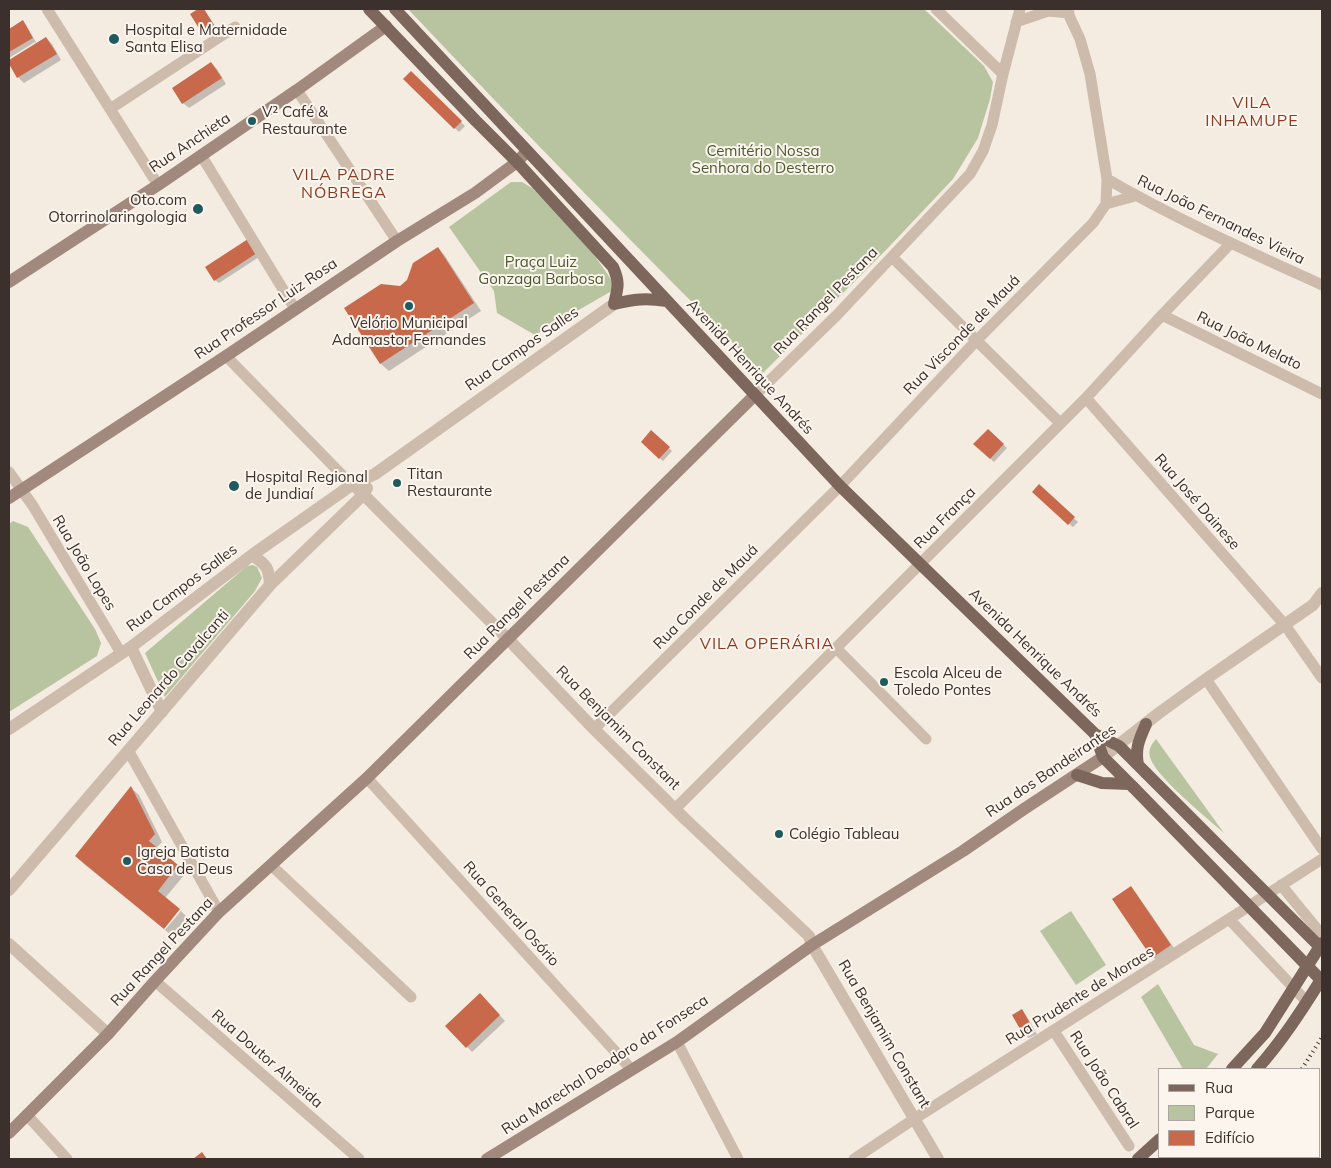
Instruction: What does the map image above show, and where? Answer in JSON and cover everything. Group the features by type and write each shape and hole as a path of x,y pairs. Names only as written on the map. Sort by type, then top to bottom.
{"main road":[{"path":"369,9 517,162 613,267 617,276 618,286 614,304 633,299 648,298 667,301"},
{"name":"Avenida Henrique Andrés","path":"395,9 840,486 1095,734 1119,746 1322,949"},
{"path":"386,26 398,25 422,45 436,52"},
{"name":"Rua Anchieta","path":"9,282 158,185 297,90 386,26"},
{"name":"Rua Professor Luiz Rosa","path":"9,498 397,241 475,193 517,162 527,151"},
{"name":"Rua Rangel Pestana","path":"9,1134 108,1034 220,912 367,778 755,395"},
{"path":"1142,769 1136,754 1138,743 1146,724"},
{"name":"Avenida Henrique Andrés","path":"1095,734 1103,757"},
{"path":"1103,757 1322,979 1276,1048 1258,1068"},
{"name":"Rua dos Bandeirantes","path":"812,945 964,851 1103,757"},
{"path":"1077,775 1102,783 1131,785"},
{"path":"1233,1068 1265,1033 1322,943"},
{"name":"Rua Marechal Deodoro da Fonseca","path":"487,1159 677,1042 812,945"},
{"path":"1138,1159 1158,1141"}],"street":[{"path":"47,9 158,185"},
{"path":"936,9 1003,74"},
{"name":"Rua Rangel Pestana","path":"755,395 837,315 970,174 983,151 989,134 1020,9"},
{"path":"1016,22 1048,11 1067,11 1080,39 1090,74 1107,180 1106,204 1135,196"},
{"path":"110,109 235,27"},
{"path":"297,90 397,241"},
{"path":"201,155 295,309"},
{"name":"Rua João Fernandes Vieira","path":"1107,180 1135,196 1231,243 1322,285"},
{"name":"Rua Visconde de Mauá","path":"840,486 977,340 1093,223 1106,204"},
{"name":"Rua França","path":"675,809 1086,398 1231,243"},
{"path":"892,256 1060,423"},
{"name":"Rua Campos Salles","path":"9,729 126,650 252,555 354,484 375,474 614,304"},
{"name":"Rua João Melato","path":"1162,315 1322,394"},
{"name":"Rua Benjamim Constant","path":"226,356 345,478 354,484 508,639 594,729 809,936 812,945 938,1159"},
{"name":"Rua José Dainese","path":"1086,398 1285,626 1322,678"},
{"name":"Rua João Lopes","path":"9,472 126,650"},
{"name":"Rua Campos Salles","path":"363,495 375,474"},
{"name":"Rua Conde de Mauá","path":"594,729 840,486"},
{"name":"Rua Leonardo Cavalcanti","path":"9,890 270,585 363,495"},
{"path":"252,555 261,561 269,571 270,585"},
{"name":"Rua dos Bandeirantes","path":"1103,757 1206,679 1285,626 1313,605 1322,593"},
{"path":"836,648 926,739"},
{"path":"126,650 162,712"},
{"path":"1206,679 1322,849"},
{"path":"128,750 220,912"},
{"name":"Rua General Osório","path":"367,778 632,1070"},
{"name":"Rua Prudente de Moraes","path":"854,1159 1322,859"},
{"path":"272,866 411,997"},
{"path":"1281,885 1322,935"},
{"path":"1229,919 1307,1002"},
{"path":"9,944 108,1034"},
{"name":"Rua Doutor Almeida","path":"155,981 359,1159"},
{"name":"Rua João Cabral","path":"1054,1031 1129,1146"},
{"path":"677,1042 738,1159"},
{"path":"27,1115 67,1159"}],"green space":[{"name":"Cemitério Nossa Senhora do Desterro","path":"408,9 924,9 984,66 993,82 990,99 978,138 953,179 887,249 763,373 584,192"},
{"name":"Praça Luiz Gonzaga Barbosa","path":"511,182 522,182 532,188 579,233 617,288 535,335 497,313 494,291 449,227"},
{"path":"13,521 28,527 95,629 101,643 97,656 9,712 9,524"},
{"path":"253,565 257,567 262,578 255,591 165,697 145,653 247,566"},
{"path":"1156,739 1224,833 1161,775 1154,765 1149,752 1151,745"},
{"path":"1071,911 1106,965 1076,985 1040,931"},
{"path":"1158,984 1194,1045 1218,1054 1207,1068 1182,1068 1141,997"}],"building":[{"path":"198,9 204,9 214,25 202,33 190,14"},
{"path":"23,20 33,38 9,52 9,29"},
{"path":"46,37 57,54 17,78 9,64 9,60"},
{"path":"211,62 222,78 182,104 172,88"},
{"path":"411,71 462,121 454,129 403,79"},
{"path":"248,239 257,253 214,281 205,267"},
{"name":"Velório Municipal Adamastor Fernandes","path":"438,247 474,303 380,364 344,308 381,284 400,286 407,280 413,263"},
{"path":"988,429 1004,444 990,459 973,444"},
{"path":"651,430 670,447 659,459 641,442"},
{"path":"1039,484 1075,517 1068,525 1032,492"},
{"name":"Igreja Batista Casa de Deus","path":"131,786 155,834 149,841 178,865 158,891 180,909 164,929 75,856"},
{"path":"1131,886 1171,945 1152,958 1112,899"},
{"path":"480,993 500,1015 466,1048 445,1026"},
{"path":"1022,1009 1034,1030 1024,1036 1012,1015"},
{"path":"202,1152 207,1159 193,1159"}],"railway":[{"path":"1303,1068 1322,1037"}],"place":[{"name":"Hospital e Maternidade Santa Elisa","path":"114,39"},
{"name":"V² Café & Restaurante","path":"252,121"},
{"name":"Oto.com Otorrinolaringologia","path":"198,209"},
{"name":"Velório Municipal Adamastor Fernandes","path":"409,306"},
{"name":"Titan Restaurante","path":"397,483"},
{"name":"Hospital Regional de Jundiaí","path":"234,486"},
{"name":"Escola Alceu de Toledo Pontes","path":"884,682"},
{"name":"Colégio Tableau","path":"779,834"},
{"name":"Igreja Batista Casa de Deus","path":"127,861"}],"district":[{"name":"VILA INHAMUPE","path":"1252,112"},
{"name":"VILA PADRE NÓBREGA","path":"344,184"},
{"name":"VILA OPERÁRIA","path":"767,644"}]}
